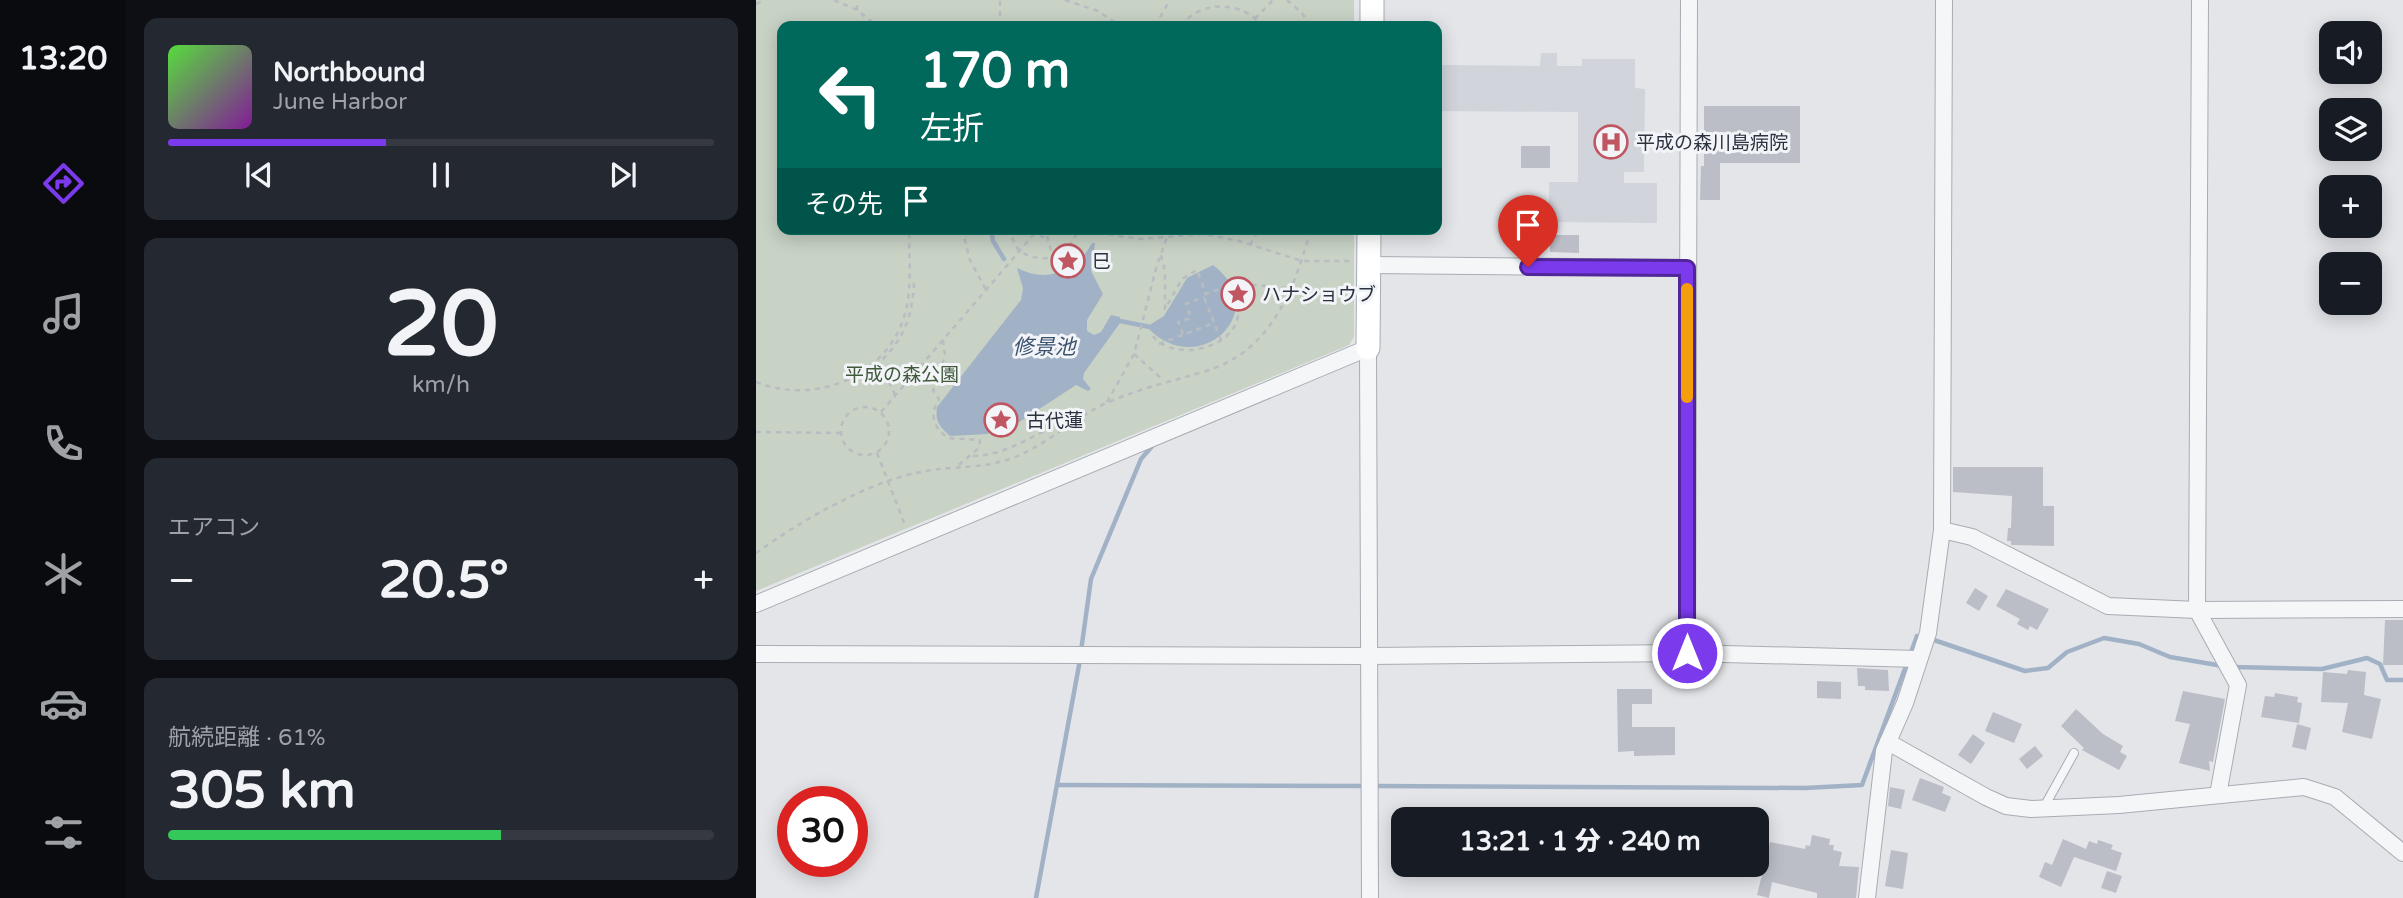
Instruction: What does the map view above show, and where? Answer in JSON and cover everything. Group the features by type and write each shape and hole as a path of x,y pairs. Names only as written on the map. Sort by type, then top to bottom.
{"street":[{"path":"1371,21 1372,0"},
{"path":"1687,653 1689,0"},
{"path":"1867,898 1884,751 1919,659 1934,598 1942,530 1944,0"},
{"path":"2200,0 2197,610 2238,685 2218,795"},
{"path":"1369,235 1370,898"},
{"path":"1369,265 1687,268"},
{"path":"756,604 1368,348"},
{"path":"1942,530 1972,537 2108,607 2197,610 2403,609"},
{"path":"756,654 1369,656 1687,653 1919,659"},
{"path":"1888,742 2006,806 2043,809 2119,806 2304,788 2335,797 2403,853"}],"lane":[{"path":"2043,809 2074,753"}],"path":[{"path":"756,4 765,0"},
{"path":"834,0 857,10 871,21"},
{"path":"857,0 857,10"},
{"path":"1000,0 1000,21"},
{"path":"1065,0 1098,11 1113,21"},
{"path":"1157,21 1170,0"},
{"path":"1253,21 1273,0"},
{"path":"1287,0 1307,21"},
{"path":"1185,21 1191,13 1206,6 1221,4 1237,6 1258,21"},
{"path":"756,382 781,390 818,391 852,379 886,348 899,330 906,311 909,235"},
{"path":"964,235 970,260 986,290"},
{"path":"1010,235 1019,251 1030,258 1053,258 1073,243 1076,235"},
{"path":"881,412 1030,235"},
{"path":"1111,235 1168,238 1195,235"},
{"path":"1107,402 1134,354 1169,235"},
{"path":"1208,235 1302,261 1342,261"},
{"path":"1250,245 1256,235"},
{"path":"756,553 826,509 912,473 989,466 1017,456 1107,402 1163,380 1208,370 1238,358 1277,318 1294,283 1309,235"},
{"path":"1047,236 1053,258"},
{"path":"1161,255 1165,271 1164,309 1182,279 1198,270 1220,340"},
{"path":"1183,334 1178,322 1191,318 1186,304 1232,287 1253,285 1286,288 1294,283"},
{"path":"895,395 880,362 893,349 908,323 914,284 909,285"},
{"path":"1153,336 1159,344 1181,351 1220,340 1238,317 1239,305 1232,287"},
{"path":"1159,344 1214,323"},
{"path":"943,340 945,356 933,391 939,399 933,419 936,427 948,438 979,440 979,449 955,468"},
{"path":"1134,354 1163,380"},
{"path":"865,407 881,412 890,431 889,439 877,453 859,455 848,449 841,433 842,425 850,412 865,407"},
{"path":"972,456 1003,452 1035,438 1057,424 1080,419"},
{"path":"756,432 841,433"},
{"path":"877,453 908,531"}],"shaded area":[{"name":"平成の森川島病院","path":"1541,53 1557,53 1557,66 1582,66 1582,59 1635,59 1635,88 1645,89 1644,172 1624,172 1624,183 1657,183 1657,223 1549,222 1549,182 1578,182 1578,112 1442,111 1442,65 1540,66"}],"green space":[{"name":"平成の森公園","path":"756,0 1354,0 1354,21 777,21 777,235 1354,235 1354,337 1349,345 756,591"}],"water":[{"name":"修景池","path":"1092,243 1095,243 1091,271 1103,294 1087,320 1087,331 1094,335 1101,332 1111,315 1120,317 1120,323 1084,373 1083,379 1091,389 1088,391 1076,385 1015,425 1009,417 994,415 988,434 950,436 939,423 937,407 1021,300 1023,288 1017,268 1040,275 1060,272 1078,261"},
{"path":"1213,265 1230,283 1236,302 1233,319 1223,333 1207,343 1189,347 1169,343 1149,329 1151,324 1164,316 1187,278"}],"building":[{"path":"1704,106 1800,106 1800,163 1720,163 1720,200 1700,200 1701,166 1704,166"},
{"path":"1521,146 1550,146 1550,168 1521,168"},
{"path":"1550,235 1579,235 1579,253 1550,252"},
{"path":"1953,467 2043,467 2043,506 2054,506 2054,546 2011,545 2011,541 2007,541 2008,528 2011,528 2012,496 1953,492"},
{"path":"1975,588 1988,596 1979,611 1966,603"},
{"path":"2006,589 2049,609 2037,630 2030,626 2028,630 2017,624 2020,619 1996,606"},
{"path":"2385,620 2403,620 2403,665 2383,665"},
{"path":"1857,668 1888,670 1889,691 1865,690 1865,686 1858,686"},
{"path":"2348,670 2366,672 2364,695 2381,699 2372,739 2342,732 2348,703 2321,702 2323,672 2347,674"},
{"path":"1817,681 1841,682 1841,699 1817,698"},
{"path":"1617,689 1652,689 1652,704 1632,704 1632,727 1675,727 1675,755 1634,756 1634,751 1618,752"},
{"path":"2183,691 2225,699 2213,762 2209,761 2210,771 2179,763 2190,724 2175,721"},
{"path":"2275,693 2298,697 2297,702 2302,703 2299,723 2261,717 2265,696 2274,697"},
{"path":"2076,709 2103,734 2123,746 2120,752 2127,756 2119,770 2082,750 2084,748 2061,726"},
{"path":"1993,712 2022,724 2014,743 1985,731"},
{"path":"2297,724 2311,728 2306,750 2292,747"},
{"path":"1973,734 1985,743 1971,764 1958,755"},
{"path":"2035,746 2043,756 2027,769 2019,759"},
{"path":"1920,778 1944,787 1942,793 1951,797 1945,812 1912,800"},
{"path":"1890,787 1905,790 1901,809 1888,806"},
{"path":"1812,835 1830,839 1829,845 1834,845 1833,850 1842,852 1839,866 1859,867 1856,898 1817,898 1817,893 1772,882 1769,898 1757,895 1761,877 1769,877 1770,842 1805,849 1806,845 1810,846"},
{"path":"2063,839 2086,849 2089,841 2097,844 2098,840 2113,845 2111,849 2122,853 2116,871 2074,857 2061,887 2039,877 2045,862 2052,865"},
{"path":"1891,850 1908,853 1903,889 1885,886"},
{"path":"2107,871 2122,876 2116,893 2101,888"}],"waterway":[{"path":"992,235 1004,259"},
{"path":"1115,320 1150,327"},
{"path":"1081,651 1091,579 1141,459 1154,444"},
{"path":"1374,786 1805,788 1862,785 1917,636 1923,637"},
{"path":"1931,639 2025,671 2048,668 2067,652 2104,638 2139,644 2170,657 2223,666"},
{"path":"2232,667 2322,669 2367,658 2380,664 2387,680 2403,680"},
{"path":"1036,898 1080,660"},
{"path":"1057,785 1365,786"}],"slow traffic":[{"path":"1687,289 1687,397"}],"place":[{"name":"平成の森川島病院","path":"1611,142"},
{"name":"巳","path":"1068,261"},
{"name":"ハナショウブ","path":"1238,294"},
{"name":"古代蓮","path":"1001,420"}],"route":[{"path":"1528,267 1687,268 1687,653"}]}
